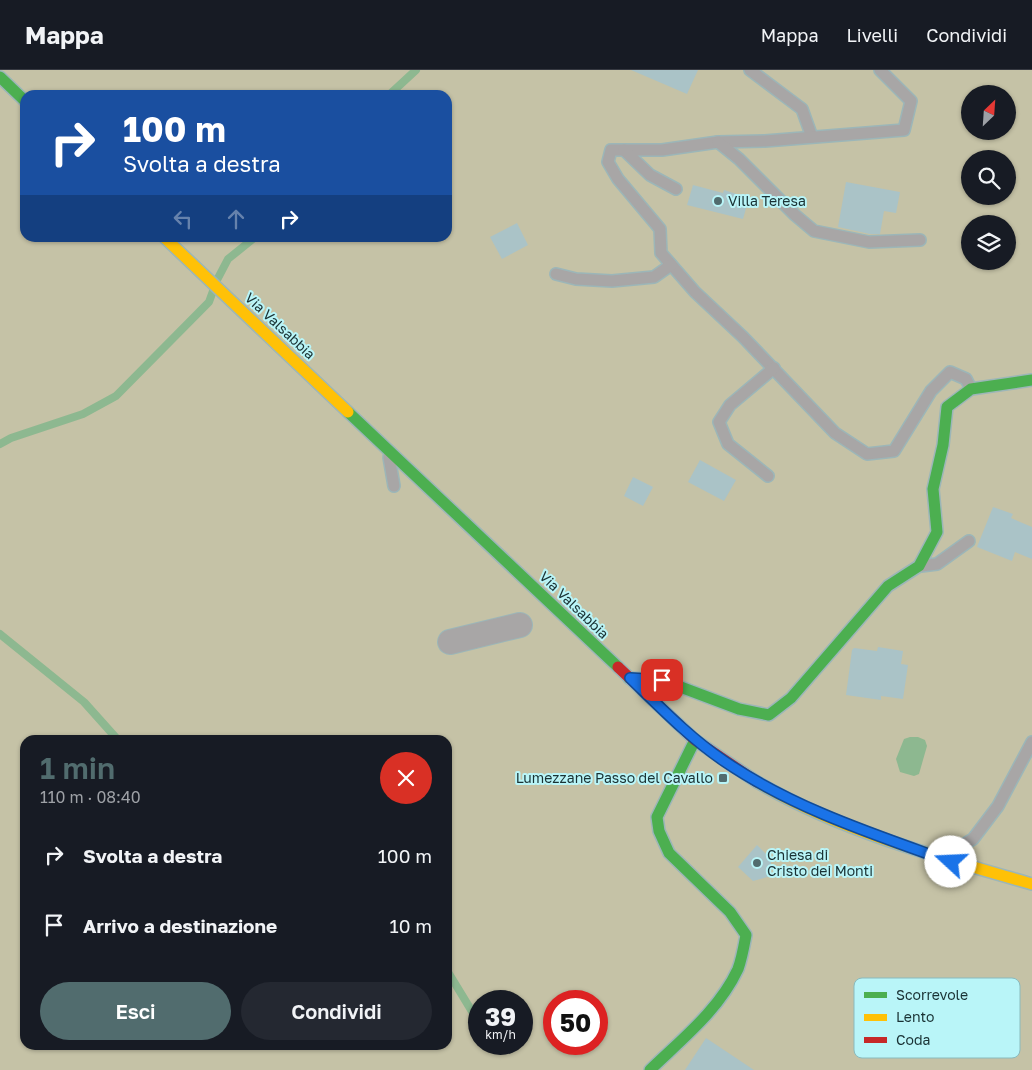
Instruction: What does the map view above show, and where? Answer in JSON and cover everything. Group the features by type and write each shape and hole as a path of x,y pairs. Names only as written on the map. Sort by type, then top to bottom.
{"main road":[{"path":"0,77 20,96"},
{"name":"Via Valsabbia","path":"168,242 696,740 725,762 792,800 852,826 946,860 1032,884"},
{"path":"630,678 662,680 739,709 769,715 791,698 888,586 919,566 937,532 933,489 943,445 947,407 971,389 1032,380"},
{"path":"650,1070 712,1009 725,992 738,967 746,934 730,912 669,852 662,842 657,817 666,787 690,754 696,740"}],"street":[{"path":"450,642 465,640 520,625"}],"lane":[{"path":"750,70 802,109 812,137"},
{"path":"880,70 911,101 904,130 765,141 718,142 662,150 612,150 608,162 618,179 660,229 661,253 695,292 744,337 835,433 867,454 894,451 931,391 950,372 966,379 971,389"},
{"path":"718,142 739,159 814,231 869,242 920,240"},
{"path":"624,150 650,175 676,189"},
{"path":"556,274 576,279 612,281 654,276 672,266"},
{"path":"768,476 728,444 719,422 730,405 774,368"},
{"path":"388,448 394,486"},
{"path":"919,566 937,564 969,541"},
{"path":"946,860 973,839 998,806 1032,742"}],"shaded area":[{"path":"0,70 1032,70 1032,1070 0,1070"},
{"path":"918,737 925,740 927,746 919,774 914,776 900,772 896,759 904,739"}],"building":[{"path":"631,70 698,70 687,94"},
{"path":"846,182 900,192 896,213 884,211 880,234 870,234 838,227"},
{"name":"Villa Teresa","path":"693,185 723,193 724,190 749,198 743,219 687,205"},
{"path":"517,223 528,245 502,259 490,237"},
{"path":"700,460 736,480 724,501 688,482"},
{"path":"633,477 653,487 643,506 624,496"},
{"path":"993,507 1013,514 1011,518 1032,527 1032,559 1015,552 1012,561 977,547"},
{"path":"878,647 903,651 901,664 908,665 903,699 881,696 881,700 846,695 852,650 854,648 877,651"},
{"name":"Chiesa di Cristo dei Monti","path":"757,845 771,859 771,876 753,881 738,867"},
{"path":"706,1038 754,1070 685,1070"}],"waterway":[{"path":"394,90 416,70"},
{"path":"217,280 228,259 249,242"},
{"path":"0,444 11,438 83,414 116,396 209,302 213,291"},
{"path":"0,634 84,702 114,735"},
{"path":"452,979 468,1005"}],"traffic: fast":[{"path":"0,77 20,96"},
{"path":"629,678 662,680 739,709 769,715 791,698 888,586 919,566 937,532 933,489 943,445 947,407 971,389 1032,380"},
{"path":"348,412 618,667"},
{"path":"650,1070 699,1023 721,998 738,969 746,935 730,912 669,853 659,831 657,817 695,740"}],"traffic: slow":[{"path":"169,242 348,412"},
{"path":"757,782 789,800 892,842 1032,884"}],"traffic: jam":[{"path":"618,667 695,740 757,782"}],"place":[{"name":"Villa Teresa","path":"718,201"},
{"name":"Lumezzane Passo del Cavallo","path":"723,778"},
{"name":"Chiesa di Cristo dei Monti","path":"757,863"}],"route":[{"path":"662,680 630,678 696,740 725,762 757,782 792,800 852,826 951,862"}]}
